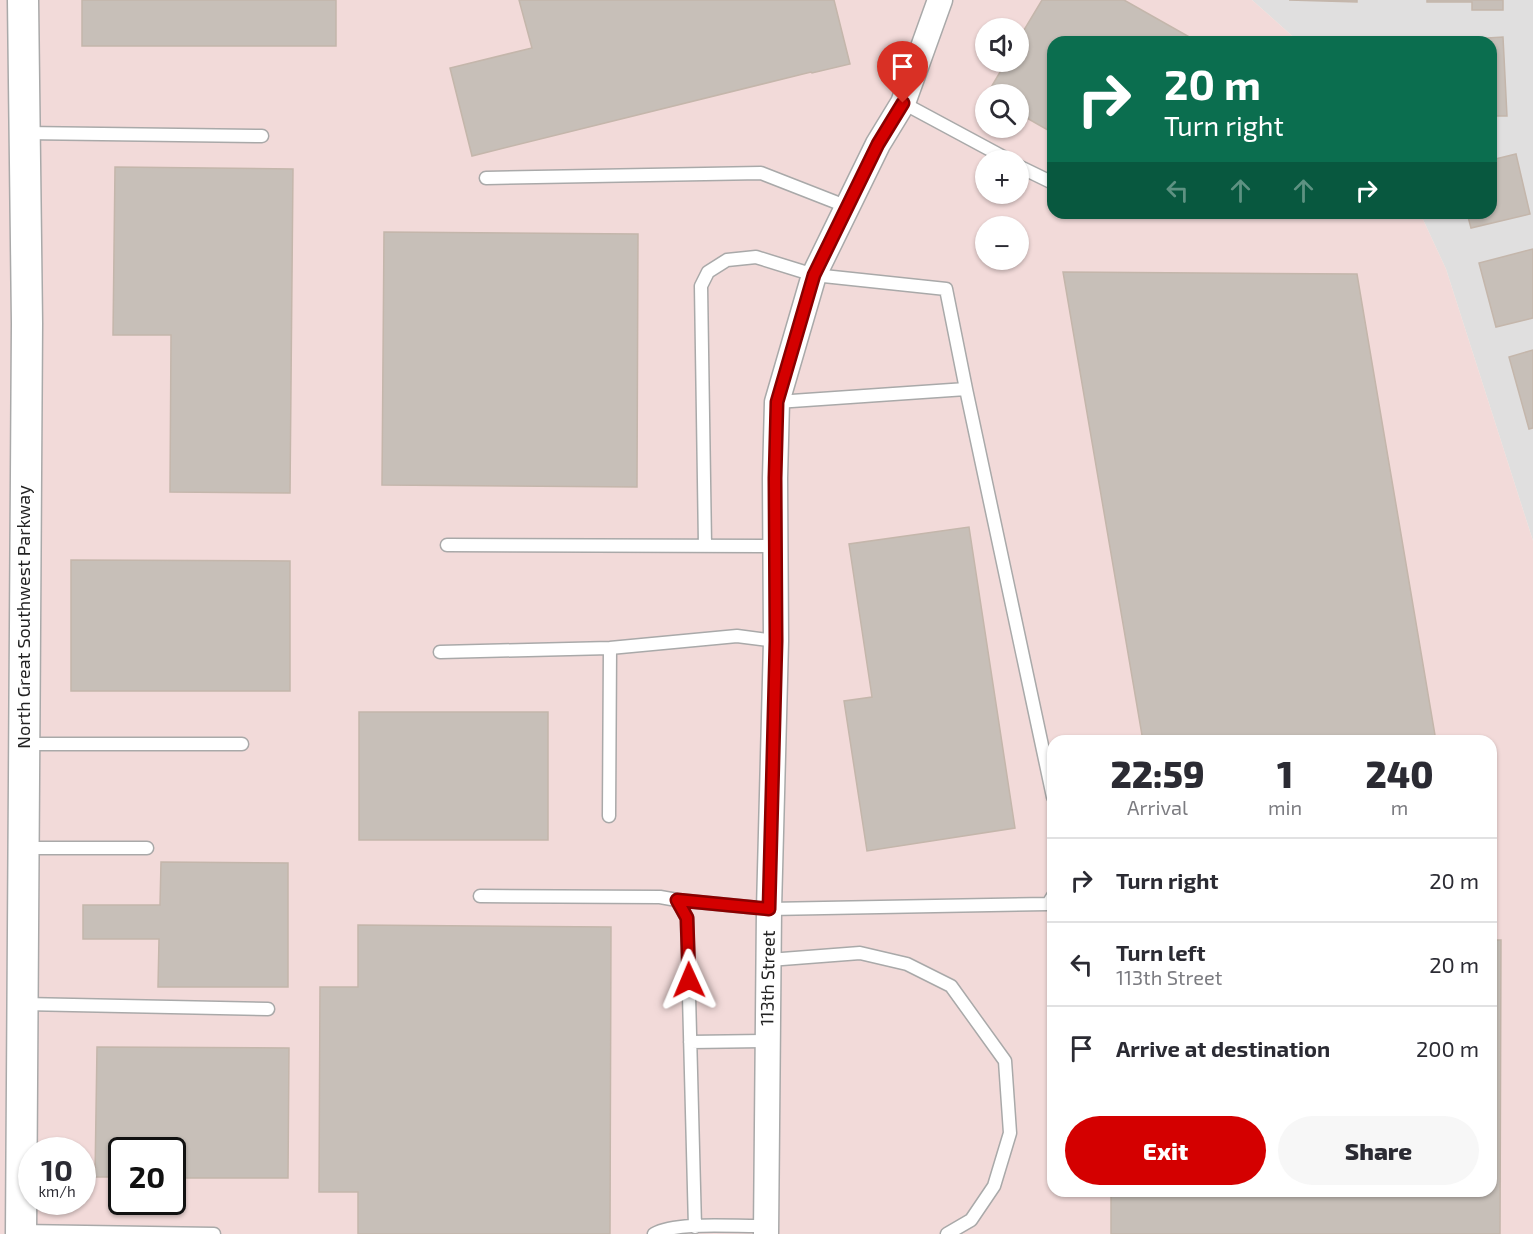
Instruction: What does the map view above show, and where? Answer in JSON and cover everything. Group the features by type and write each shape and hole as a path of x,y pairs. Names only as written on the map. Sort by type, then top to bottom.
{"street":[{"name":"North Great Southwest Parkway","path":"21,1233 22,1004 12,848 24,744 27,335 12,133 23,0"},
{"name":"113th Street","path":"766,1230 769,909 776,641 777,402 814,275 878,144 903,103 940,0"}],"lane":[{"path":"903,103 990,150"},
{"path":"12,133 262,136"},
{"path":"1029,171 1047,180"},
{"path":"486,178 761,173 848,207"},
{"path":"705,545 701,286 708,272 727,260 756,256 814,275 946,289 1047,769"},
{"path":"777,402 966,389"},
{"path":"447,545 775,546"},
{"path":"440,652 610,648 737,636 776,641"},
{"path":"609,816 610,648"},
{"path":"24,744 242,744"},
{"path":"12,848 147,848"},
{"path":"480,896 660,897 769,909 1047,904"},
{"path":"677,900 687,918 695,1227"},
{"path":"769,960 860,953 907,964 951,986 1005,1061 1010,1133 994,1186 971,1220 947,1234"},
{"path":"22,1004 268,1009"},
{"path":"690,1042 767,1041"},
{"path":"654,1234 661,1230 679,1227 766,1230"},
{"path":"21,1233 214,1234"}],"shaded area":[{"path":"0,0 1252,0 1292,36 1047,36 1047,219 1423,219 1446,269 1533,541 1533,1234 0,1234"},
{"path":"1252,0 1533,0 1533,541 1446,269 1423,219 1497,219 1497,36 1292,36"}],"building":[{"path":"82,0 336,0 336,46 82,46"},
{"path":"519,0 834,0 850,64 472,156 450,68 532,48"},
{"path":"1042,0 1124,0 1188,36 1047,36 1047,130 1029,119 1029,84 993,84 1000,72 1029,72 1029,22"},
{"path":"1289,0 1357,0 1357,2"},
{"path":"1427,0 1503,0 1503,10 1472,10 1472,2 1427,2"},
{"path":"1497,37 1503,37 1507,116 1497,116"},
{"path":"1516,154 1530,214 1471,228 1469,219 1497,219 1497,159"},
{"path":"115,167 293,169 290,493 170,492 171,335 113,335"},
{"path":"384,232 638,234 637,487 382,485"},
{"path":"1533,249 1533,318 1496,327 1479,263"},
{"path":"1063,272 1357,274 1435,735 1142,735"},
{"path":"1533,350 1533,428 1529,429 1509,357"},
{"path":"969,527 1015,828 867,851 844,701 872,697 849,544"},
{"path":"71,560 290,561 290,691 71,691"},
{"path":"359,712 548,712 548,840 359,840"},
{"path":"161,862 288,863 288,987 158,987 159,939 83,939 83,905 160,905"},
{"path":"358,925 611,927 610,1234 358,1234 358,1192 319,1192 320,987 358,987"},
{"path":"1497,940 1501,940 1500,1234 1111,1234 1111,1197 1497,1197"},
{"path":"97,1047 289,1048 288,1178 186,1178 186,1137 108,1137 108,1177 96,1177"}],"route":[{"path":"689,980 687,918 677,900 769,909 776,641 777,402 814,275 878,144 903,103"}]}
